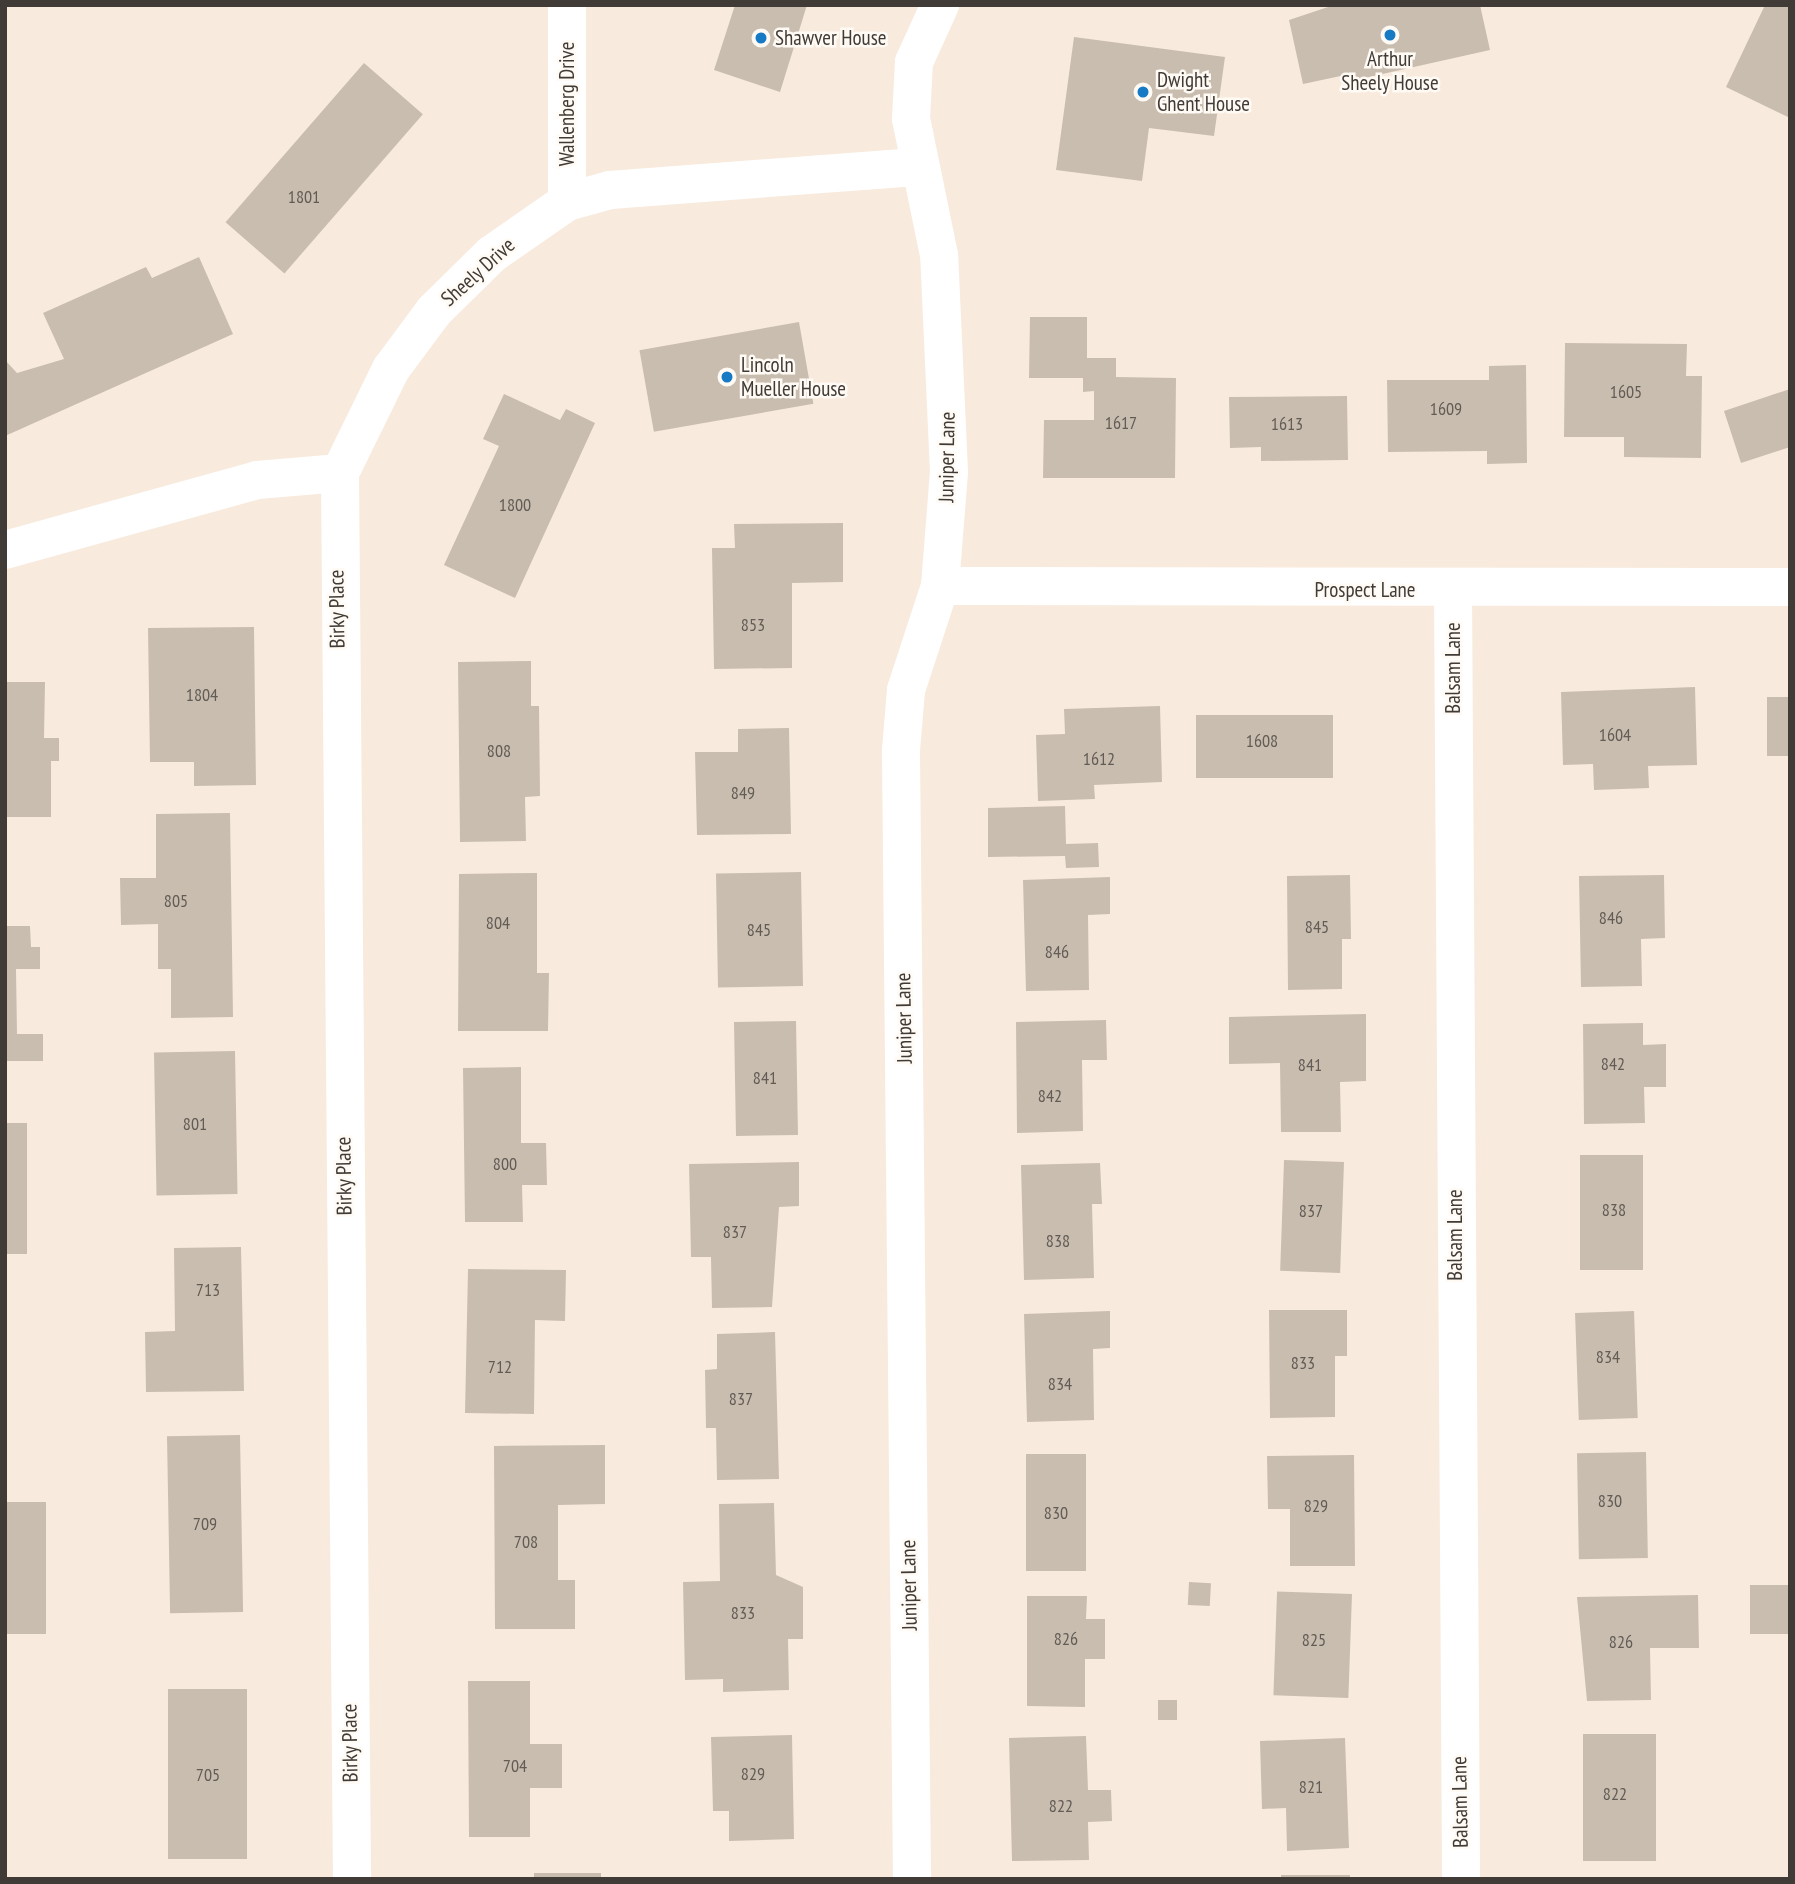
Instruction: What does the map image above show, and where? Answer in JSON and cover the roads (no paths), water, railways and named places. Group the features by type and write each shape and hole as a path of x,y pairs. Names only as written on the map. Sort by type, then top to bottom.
{"street":[{"name":"Wallenberg Drive","path":"567,5 568,202"},
{"path":"916,167 914,62 940,5"},
{"name":"Sheely Drive","path":"340,473 391,369 434,311 492,254 568,202 610,191 916,167"},
{"name":"Juniper Lane","path":"912,1879 901,750 906,691 940,586 949,472 947,360 939,255 916,167"},
{"path":"5,550 257,480 340,473"},
{"name":"Birky Place","path":"340,473 352,1879"},
{"name":"Prospect Lane","path":"940,586 1453,590 1790,587"},
{"name":"Balsam Lane","path":"1453,590 1461,1879"}],"place":[{"name":"Arthur Sheely House","path":"1390,35"},
{"name":"Shawver House","path":"761,38"},
{"name":"Dwight Ghent House","path":"1143,92"},
{"name":"Lincoln Mueller House","path":"727,377"}]}
